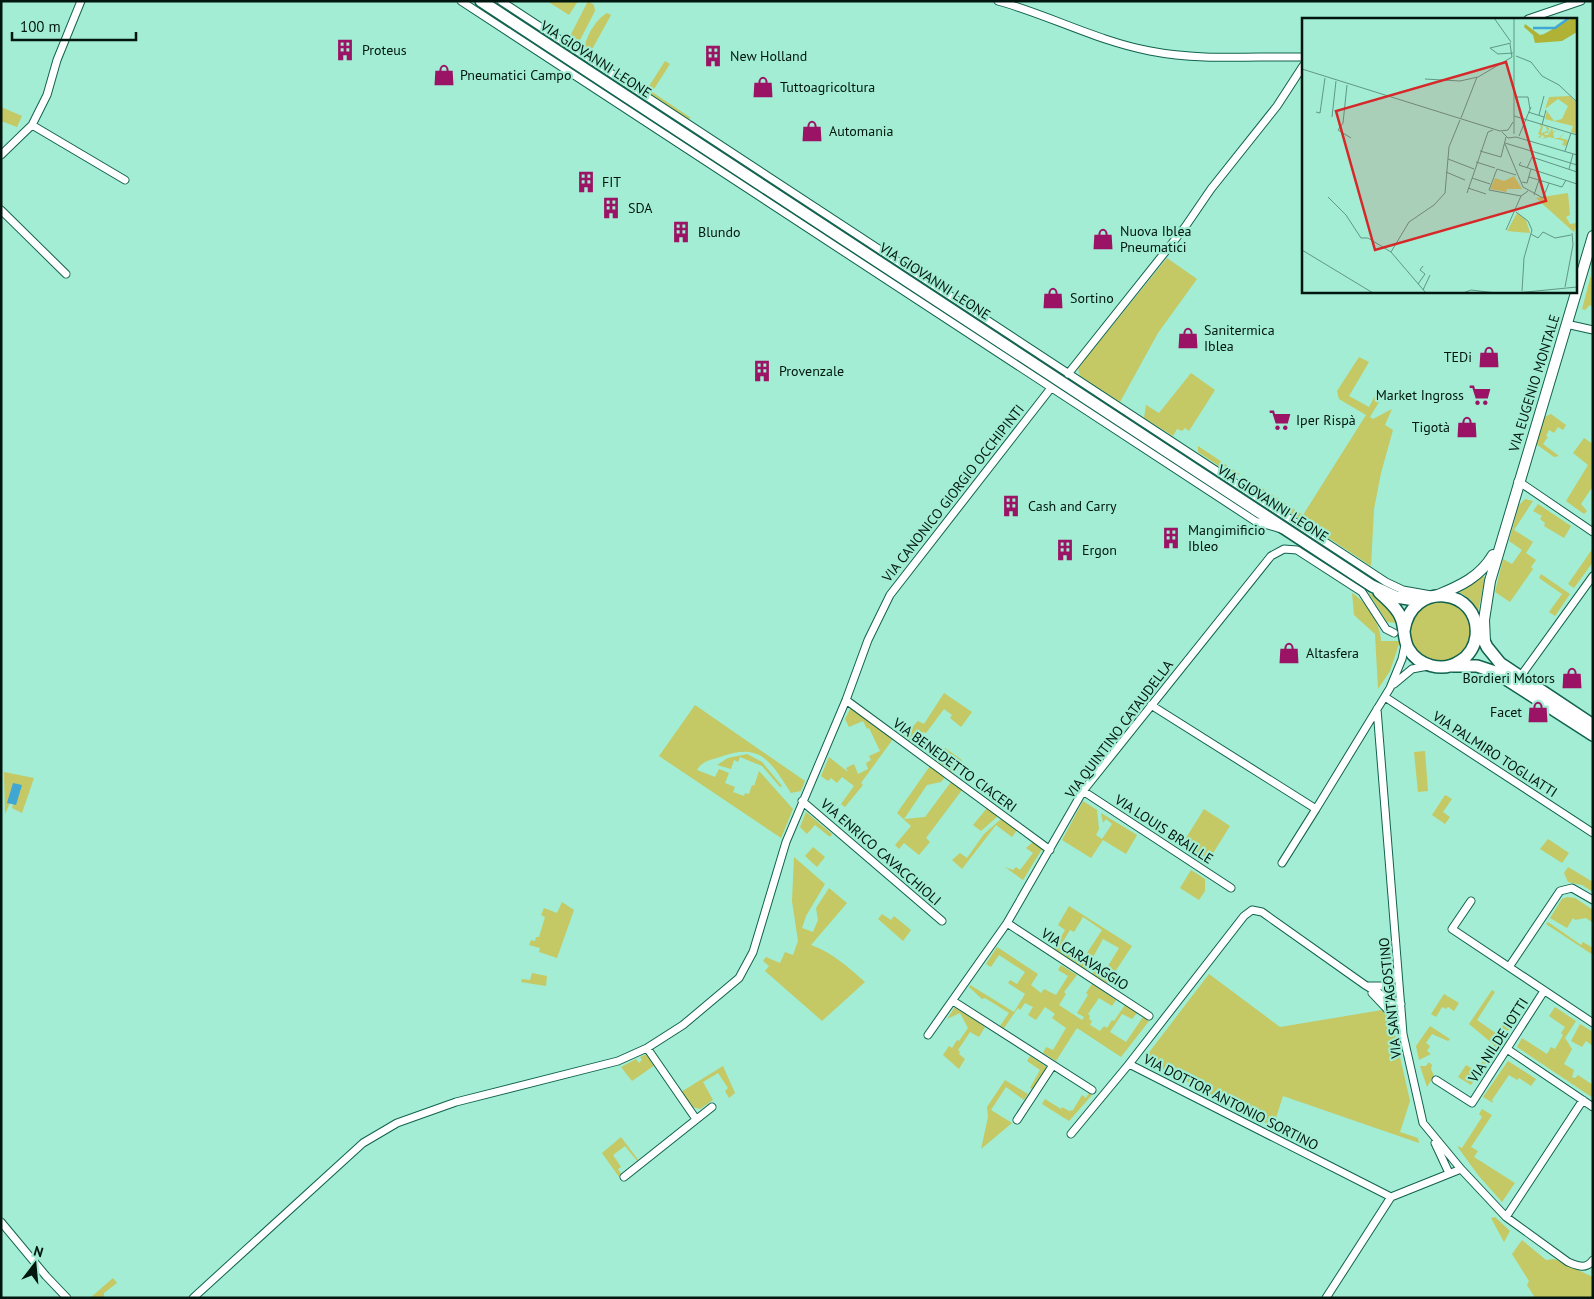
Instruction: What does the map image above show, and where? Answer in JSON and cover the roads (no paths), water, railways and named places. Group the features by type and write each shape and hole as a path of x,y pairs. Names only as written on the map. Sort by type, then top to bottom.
{"main road":[{"name":"VIA GIOVANNI LEONE","path":"481,1 1372,586"},
{"name":"VIA EUGENIO MONTALE","path":"1576,291 1593,236"},
{"name":"VIA EUGENIO MONTALE","path":"1480,631 1490,581 1518,481 1576,292"},
{"path":"1372,586 1396,597 1421,601 1436,596 1471,580 1481,571 1502,538"},
{"path":"1372,586 1395,608 1401,618 1401,635 1414,656 1429,665 1477,666 1495,672 1593,736"},
{"path":"1436,596 1456,599 1470,612 1500,663 1593,725"},
{"path":"1401,635 1409,614 1421,601"},
{"path":"1451,666 1467,656 1480,631"}],"street":[{"path":"1,155 32,126 47,96 57,60 81,1"},
{"path":"460,1 1255,521 1290,532"},
{"path":"501,1 1386,582 1403,590 1436,596"},
{"path":"998,1 1096,36 1150,51 1208,58 1302,58"},
{"path":"1531,18 1581,1"},
{"path":"1068,374 1185,227 1211,189 1277,106 1302,68"},
{"path":"32,126 125,180"},
{"path":"1,210 66,274"},
{"path":"1566,324 1593,330"},
{"name":"VIA CANONICO GIORGIO OCCHIPINTI","path":"193,1298 363,1143 397,1123 456,1102 618,1061 647,1048 698,1013 738,978 752,952 786,842 802,801 846,700 868,640 890,595 1051,388"},
{"path":"1518,481 1593,532"},
{"name":"VIA QUINTINO CATAUDELLA","path":"928,1036 1007,923 1083,791 1270,556 1284,549 1297,550 1362,592 1386,629 1401,635"},
{"path":"1520,677 1593,576"},
{"path":"1282,863 1390,688 1402,660 1401,635"},
{"path":"1390,688 1412,669 1429,665"},
{"name":"VIA PALMIRO TOGLIATTI","path":"1385,697 1593,832"},
{"name":"VIA BENEDETTO CIACERI","path":"846,700 1050,850"},
{"path":"1151,705 1316,809"},
{"name":"VIA SANT'AGOSTINO","path":"1377,709 1403,1026 1423,1123 1433,1138 1506,1217 1568,1262 1585,1267 1593,1260"},
{"name":"VIA LOUIS BRAILLE","path":"1083,791 1231,888"},
{"name":"VIA ENRICO CAVACCHIOLI","path":"802,801 942,921"},
{"path":"1509,967 1560,891 1572,888 1593,900"},
{"path":"1471,901 1452,930 1593,1023"},
{"name":"VIA DOTTOR ANTONIO SORTINO","path":"1365,985 1262,912 1252,910 1244,916 1129,1064 1391,1197"},
{"name":"VIA CARAVAGGIO","path":"1007,923 1149,1016"},
{"path":"1365,985 1387,986 1395,977 1398,966"},
{"path":"1365,985 1401,1004"},
{"path":"1365,985 1403,1026"},
{"name":"VIA NILDE IOTTI","path":"1436,1080 1472,1103 1544,991"},
{"path":"953,1001 1092,1090"},
{"path":"647,1048 696,1119"},
{"path":"1507,1049 1593,1107"},
{"path":"1071,1134 1129,1064"},
{"path":"1017,1120 1053,1065"},
{"path":"1506,1217 1583,1100"},
{"path":"624,1177 712,1107"},
{"path":"1433,1138 1449,1173"},
{"path":"1326,1298 1391,1197 1461,1169"},
{"path":"1,1222 67,1298"}],"water":[{"path":"13,783 22,785 16,805 7,803"}],"place":[{"name":"Proteus","path":"345,50"},
{"name":"New Holland","path":"713,56"},
{"name":"Pneumatici Campo","path":"444,75"},
{"name":"Tuttoagricoltura","path":"763,87"},
{"name":"Automania","path":"812,131"},
{"name":"FIT","path":"586,182"},
{"name":"SDA","path":"611,208"},
{"name":"Blundo","path":"681,232"},
{"name":"Nuova Iblea Pneumatici","path":"1103,239"},
{"name":"Sortino","path":"1053,298"},
{"name":"Sanitermica Iblea","path":"1188,338"},
{"name":"TEDi","path":"1489,357"},
{"name":"Provenzale","path":"762,371"},
{"name":"Market Ingross","path":"1480,395"},
{"name":"Iper Rispà","path":"1280,420"},
{"name":"Tigotà","path":"1467,427"},
{"name":"Cash and Carry","path":"1011,506"},
{"name":"Mangimificio Ibleo","path":"1171,538"},
{"name":"Ergon","path":"1065,550"},
{"name":"Altasfera","path":"1289,653"},
{"name":"Bordieri Motors","path":"1572,678"},
{"name":"Facet","path":"1538,712"}]}
